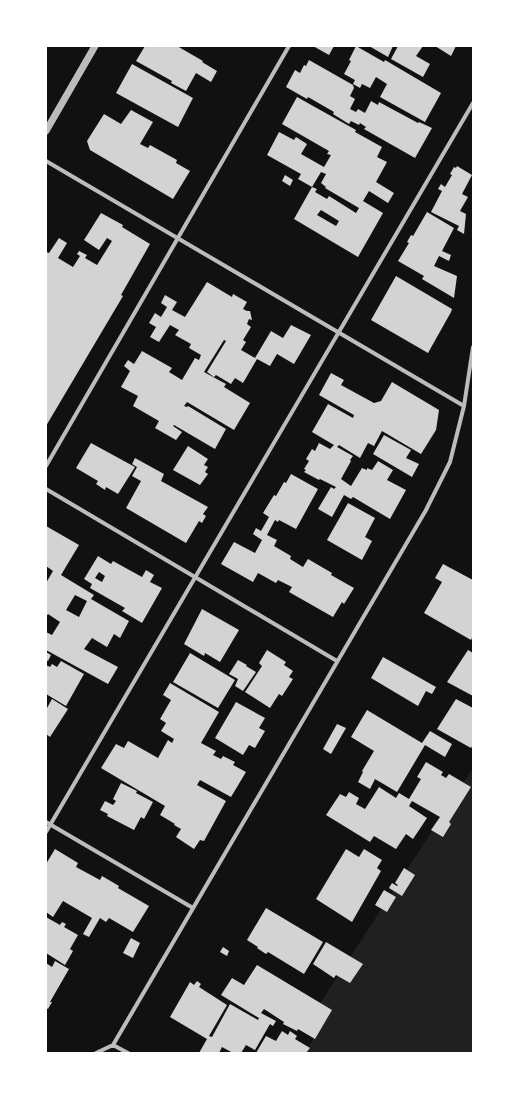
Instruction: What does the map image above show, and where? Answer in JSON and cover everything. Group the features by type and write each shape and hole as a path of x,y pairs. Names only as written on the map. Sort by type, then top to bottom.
{"street":[{"path":"46,131 95,46"},
{"path":"46,466 290,46"},
{"path":"46,832 473,103"},
{"path":"46,161 464,406"},
{"path":"96,1053 113,1045 426,510 450,462 464,406 473,347"},
{"path":"46,489 337,661"},
{"path":"46,822 193,908"},
{"path":"113,1045 128,1053"}],"shaded area":[{"path":"473,768 473,1053 305,1053 317,1033 308,1022"}],"building":[{"path":"145,46 177,46 217,71 211,82 196,73 186,91 171,83 172,81 136,61"},
{"path":"313,46 334,46 329,55"},
{"path":"356,46 384,62 385,60 441,93 425,122 380,97 387,84 376,77 370,88 362,84 360,88 353,84 355,80 344,74 351,61 349,60"},
{"path":"369,46 393,46 388,57"},
{"path":"398,46 423,46 416,56 430,64 423,77 391,59"},
{"path":"435,46 456,46 451,56"},
{"path":"309,60 353,85 354,88 350,96 355,99 350,109 356,112 358,109 365,113 371,101 378,105 379,102 418,123 419,122 432,128 415,158 364,129 366,127 360,123 359,125 351,121 349,124 333,114 334,112 308,97 307,99 286,87 295,70 300,73 304,65 306,66"},
{"path":"132,64 193,98 178,127 116,93"},
{"path":"297,97 356,130 355,132 382,147 377,157 387,162 376,182 394,193 388,203 369,191 363,201 383,213 358,257 294,219 312,187 298,179 301,174 267,155 279,132 294,140 296,137 307,144 301,154 324,167 331,155 327,154 329,151 282,124","holes":["321,172 326,174 321,183 326,187 325,188 359,208 356,213 329,196 327,199 315,192 317,189 312,187","321,210 339,221 336,226 317,215"]},
{"path":"131,110 153,122 140,144 148,148 150,145 177,160 176,163 190,171 173,199 90,150 87,141 104,114 121,124"},
{"path":"457,166 472,175 462,194 468,197 460,211 466,214 464,234 457,230 459,226 431,212 442,191 438,189 441,184 445,187 452,175 450,174 454,167 456,168"},
{"path":"285,175 293,180 290,186 282,181"},
{"path":"427,212 454,228 442,251 451,255 449,261 439,256 434,266 457,276 454,298 422,279 424,276 398,261 409,243 407,242 411,235 413,236"},
{"path":"101,213 123,225 122,227 150,244 121,295 123,296 46,426 46,252 49,253 59,238 67,243 58,258 73,267 80,256 77,254 79,251 87,255 85,258 97,265 112,241 107,238 99,250 84,240"},
{"path":"396,276 452,309 428,353 371,320"},
{"path":"207,282 232,297 233,294 247,302 243,309 250,311 252,320 249,319 247,324 251,327 243,340 246,342 241,350 255,358 271,331 283,338 291,325 311,335 294,364 277,354 270,366 257,359 243,383 235,378 231,384 216,375 214,377 207,372 226,341 224,340 204,372 226,384 224,387 250,403 234,430 187,402 184,406 188,406 226,429 215,449 174,425 173,426 182,432 176,440 155,428 159,421 133,406 138,396 121,387 130,371 124,366 128,360 134,364 142,351 172,368 169,372 182,380 195,358 199,360 201,355 189,348 191,344 175,335 179,330 170,325 159,342 150,337 156,327 149,323 155,313 161,317 167,307 161,303 165,295 177,302 172,310 185,317"},
{"path":"331,373 344,380 341,385 374,403 381,401 392,382 439,410 436,430 421,454 382,431 374,446 368,443 360,458 339,445 337,447 353,456 341,479 351,486 362,468 372,470 378,461 393,470 387,480 406,490 390,519 353,497 351,499 344,495 332,517 318,509 331,487 334,489 336,487 304,472 306,470 304,469 309,461 306,459 312,449 315,451 319,443 330,449 334,445 312,432 328,404 353,418 354,415 319,395"},
{"path":"384,435 411,450 406,458 419,464 412,477 373,454"},
{"path":"91,443 135,467 118,494 106,487 105,490 96,484 98,481 76,468"},
{"path":"188,446 208,459 204,465 208,467 205,472 208,474 200,485 173,470"},
{"path":"135,458 164,474 161,481 208,507 203,514 206,516 202,523 199,521 186,543 126,508 141,481 132,476 137,467 132,464"},
{"path":"291,474 318,489 296,529 279,520 278,522 275,520 267,535 277,540 274,546 291,556 290,559 303,567 308,559 332,573 331,575 354,588 344,604 342,602 333,617 289,592 292,587 278,580 276,583 258,573 253,582 221,564 234,542 255,553 262,540 253,534 256,528 261,531 269,517 263,513 274,495 276,496 284,482 286,483"},
{"path":"348,503 375,518 365,537 372,541 362,560 327,540"},
{"path":"46,526 79,545 61,575 94,595 91,599 129,621 120,638 114,634 107,647 92,638 84,649 118,667 108,684 46,650 46,632 52,635 60,622 48,614 46,617 46,583 53,571 46,566","holes":["75,595 87,601 79,617 66,610"]},
{"path":"98,556 111,564 113,561 142,577 146,570 154,575 150,582 162,588 142,623 122,611 125,608 90,588 92,584 84,579","holes":["99,572 105,576 102,582 95,578"]},
{"path":"443,564 473,580 473,636 471,640 424,613 442,582 435,578"},
{"path":"202,609 239,630 220,662 205,653 204,656 184,644"},
{"path":"267,650 286,662 284,665 293,671 289,677 293,679 282,696 279,694 270,708 245,692 262,666 259,663"},
{"path":"468,650 473,653 473,696 447,682"},
{"path":"46,652 51,655 48,661 46,660"},
{"path":"190,653 235,680 218,708 173,682"},
{"path":"383,657 436,687 432,694 426,691 418,706 371,678"},
{"path":"238,660 256,672 243,691 235,686 238,679 229,674"},
{"path":"61,661 84,674 66,706 46,694 46,665 50,667 52,664 57,667"},
{"path":"170,683 219,712 201,743 216,751 213,755 221,759 223,756 235,762 233,765 246,772 231,797 200,780 197,785 226,801 204,841 200,840 194,849 176,837 181,829 160,815 165,806 101,768 116,744 124,748 128,741 158,758 168,740 172,743 174,739 161,731 166,723 160,719 171,700 163,695"},
{"path":"52,699 68,709 50,737 46,734 46,707 47,708"},
{"path":"456,699 473,708 473,745 471,748 437,729"},
{"path":"236,702 265,718 259,728 265,731 255,748 249,745 243,755 215,738"},
{"path":"367,710 422,743 430,731 452,744 445,757 425,745 397,792 375,779 370,789 358,782 363,772 362,771 374,751 351,737"},
{"path":"337,724 346,728 331,754 323,749"},
{"path":"426,762 443,772 441,775 446,778 449,774 471,787 449,822 451,824 443,837 431,830 440,817 412,801 409,806 427,818 413,839 406,834 396,849 374,836 370,842 326,815 340,794 346,797 349,792 359,798 356,804 365,809 379,787 396,798 399,793 409,799 421,779 417,777"},
{"path":"121,783 137,791 136,793 153,802 144,819 141,817 134,830 107,816 108,814 100,810 105,801 113,805 116,801 113,799"},
{"path":"55,849 78,863 76,867 100,880 102,876 119,886 118,888 149,906 133,932 109,918 106,922 100,918 89,937 83,934 92,918 63,901 53,917 46,912 46,864"},
{"path":"346,849 359,857 364,849 382,860 377,868 381,871 352,922 316,899"},
{"path":"404,868 415,875 402,896 389,888 392,883 397,886 398,885 395,883"},
{"path":"384,890 396,897 387,912 375,905"},
{"path":"266,908 323,942 304,974 268,952 266,954 247,940"},
{"path":"46,917 60,925 62,922 66,924 64,927 78,935 70,949 73,951 65,965 46,953"},
{"path":"131,938 140,943 133,958 123,953"},
{"path":"326,942 363,964 350,983 336,975 334,978 313,964"},
{"path":"223,947 229,951 227,956 220,952"},
{"path":"55,961 69,969 50,1002 52,1002 48,1009 46,1008 46,963 52,967"},
{"path":"257,965 332,1010 315,1039 298,1029 297,1031 283,1024 284,1022 264,1009 261,1013 276,1021 273,1026 270,1024 255,1050 246,1045 241,1053 233,1053 222,1047 219,1053 199,1053 207,1039 170,1017 190,982 194,985 197,981 201,984 199,987 227,1005 209,1036 212,1037 230,1004 258,1020 259,1018 221,995 232,978 244,985"},
{"path":"282,1031 288,1035 290,1031 297,1036 295,1039 310,1048 306,1053 256,1053 266,1036 276,1041"}]}
